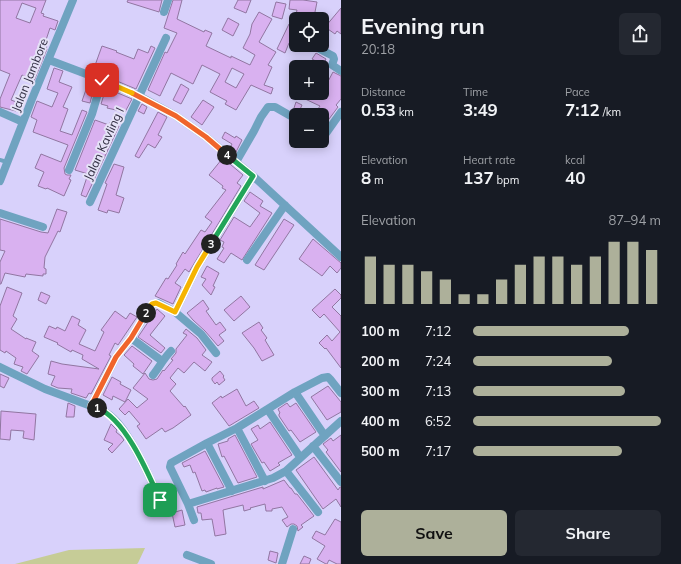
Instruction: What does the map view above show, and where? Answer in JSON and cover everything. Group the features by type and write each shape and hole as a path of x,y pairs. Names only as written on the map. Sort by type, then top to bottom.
{"street":[{"name":"Jalan Jambore","path":"0,181 3,164 23,122 73,0"},
{"path":"164,12 168,0"},
{"name":"Jalan Kavling I","path":"90,202 166,38"},
{"path":"325,52 333,56 334,59 332,64 341,71"},
{"path":"49,60 139,96 188,124 253,176 341,257"},
{"path":"69,170 92,114 102,80"},
{"path":"236,162 268,107 275,107 289,115"},
{"path":"0,112 23,122"},
{"path":"329,129 341,112"},
{"path":"175,312 197,267 253,176"},
{"path":"247,260 285,205"},
{"path":"0,213 43,227"},
{"path":"91,406 116,357 131,338 152,304 158,303 175,312 201,334 216,352"},
{"path":"131,338 162,361"},
{"path":"153,375 171,351"},
{"path":"0,368 45,389 102,410 119,423 150,476 160,500"},
{"path":"194,520 170,465 177,459 237,428 322,378 328,378 334,383 341,393"},
{"path":"296,392 325,436"},
{"path":"268,410 300,457"},
{"path":"188,504 273,478 286,471 300,457 340,425"},
{"path":"237,428 265,481"},
{"path":"207,443 232,491"},
{"path":"313,446 341,482"},
{"path":"286,471 318,512"},
{"path":"282,564 293,529"},
{"path":"187,555 211,564"}],"green space":[{"path":"145,548 137,564 15,564 69,550"}],"building":[{"path":"0,0 46,0 41,13 44,14 43,16 58,21 55,30 50,28 46,40 48,40 47,49 34,81 22,75 11,100 19,103 16,111 0,107 0,99 10,74 0,70","holes":["22,3 36,8 30,23 16,18"]},
{"path":"128,0 162,0 159,12 127,2"},
{"path":"173,0 182,0 177,19 204,32 205,30 212,33 206,46 250,65 255,55 243,48 250,34 252,24 259,12 272,19 259,42 276,52 268,65 272,67 264,85 273,88 271,94 251,85 236,110 225,104 227,101 210,92 220,74 202,65 193,84 171,73 160,96 148,90 165,52 167,53 177,33 164,28","holes":["232,68 244,74 236,88 225,82"]},
{"path":"238,0 251,0 246,13 234,8"},
{"path":"290,0 317,2 315,12 297,12 297,10 289,9"},
{"path":"276,2 286,4 282,19 272,16"},
{"path":"341,8 341,34 337,31 335,34 329,30 329,22"},
{"path":"228,18 239,24 233,36 222,30"},
{"path":"289,24 289,43 285,53 277,49"},
{"path":"102,46 134,59 138,49 148,53 151,46 155,48 136,89 93,71"},
{"path":"316,53 326,59 314,60 312,59"},
{"path":"54,68 63,71 59,82 72,87 63,107 68,109 60,131 72,135 82,110 87,112 64,168 65,174 71,175 69,179 71,180 64,196 47,188 38,186 44,172 35,168 41,154 61,162 68,145 33,132 37,120 31,117 37,101 52,107 58,93 47,89"},
{"path":"333,72 341,76 341,99 336,105 338,107 329,119 329,108 319,108 320,106 307,100 329,100 329,80"},
{"path":"89,81 95,83 90,103 82,101"},
{"path":"181,84 189,89 181,104 173,100"},
{"path":"106,88 132,99 125,112 107,108 108,106 101,104"},
{"path":"203,100 214,107 202,125 191,117"},
{"path":"296,102 302,105 301,108 294,108"},
{"path":"142,104 147,107 144,114 138,111"},
{"path":"158,112 167,117 158,135 162,137 155,148 148,144 139,158 135,156"},
{"path":"95,120 109,125 110,122 119,126 86,197 81,195 88,174 75,170"},
{"path":"225,132 242,140 235,154 233,153 235,151 230,148 232,144 222,138"},
{"path":"222,159 224,159 243,175 237,183 241,186 189,272 185,269 175,283 181,287 173,304 155,296 166,278 168,279 177,265 176,264 183,252 185,254 201,230 205,232 212,222 205,217 226,190 209,175"},
{"path":"114,164 124,167 116,195 124,198 119,213 108,210 107,213 98,210 107,184 105,183"},
{"path":"250,192 263,201 260,206 272,213 242,260 231,253 224,263 217,259 224,248 222,247 224,242 220,240 234,217 250,227 260,213 244,201"},
{"path":"57,209 67,212 60,232 58,231 45,257 44,268 46,269 46,274 43,274 43,276 26,274 25,277 5,273 0,284 0,262 5,251 0,250 0,219 48,233"},
{"path":"284,219 294,225 264,270 255,265"},
{"path":"313,239 341,263 341,268 337,273 330,266 322,276 299,259"},
{"path":"207,266 219,273 211,295 202,285 206,279 201,277"},
{"path":"7,287 22,293 13,316 17,319 11,329 26,339 36,342 32,351 39,356 27,374 21,371 23,367 14,364 16,358 6,351 5,353 0,350 0,306"},
{"path":"335,289 341,295 341,298 332,307 341,316 341,368 326,348 325,349 319,343 327,335 332,341 340,332 324,314 320,318 312,310"},
{"path":"41,292 50,296 46,304 38,300"},
{"path":"241,296 250,307 234,321 224,310"},
{"path":"203,300 209,309 206,311 216,325 220,322 226,330 219,335 224,341 218,346 187,313"},
{"path":"157,309 165,316 150,335 165,348 161,353 138,337"},
{"path":"115,311 126,319 130,313 137,317 118,345 115,343 109,355 111,356 91,394 89,393 86,398 71,393 72,389 58,388 51,385 55,376 48,374 51,361 99,369 82,359 83,355 72,350 71,352 57,344 58,343 44,337 49,326 56,329 57,327 65,331 72,316 80,320 78,325 86,330 79,344 95,351 104,332 101,330"},
{"path":"259,322 263,328 261,330 267,338 265,340 274,355 262,361 242,333"},
{"path":"186,329 197,338 206,350 202,355 212,362 205,371 194,362 184,373 178,368 170,378 176,384 170,391 184,407 185,406 191,415 173,428 165,432 162,428 146,439 137,426 140,424 129,411 125,415 119,409 128,399 137,408 148,399 133,388 145,373 149,379 157,379 163,370 164,371 173,360 171,359 176,353 176,349 187,335 183,333"},
{"path":"132,346 152,361 143,374 133,366 134,364 124,355"},
{"path":"220,371 225,380 219,385 217,382 215,384 212,378"},
{"path":"0,374 9,378 4,388 0,386"},
{"path":"112,377 121,382 120,384 131,390 125,402 113,396 112,400 103,395"},
{"path":"328,386 341,402 341,412 327,420 311,397"},
{"path":"237,389 246,406 254,401 259,408 229,426 212,403 221,396 222,398"},
{"path":"68,403 75,406 74,417 66,417"},
{"path":"287,403 290,407 296,403 316,432 300,442 291,430 289,431 279,416 280,413 278,409"},
{"path":"1,411 36,414 34,440 23,438 24,431 11,430 10,440 0,439"},
{"path":"270,422 292,455 278,463 280,465 270,471 264,462 262,463 251,444 258,440 251,429 258,425 260,429"},
{"path":"111,424 124,440 112,453 108,449 113,444 104,440"},
{"path":"235,435 257,477 238,483 224,456 222,457 218,444 228,441 228,439"},
{"path":"341,435 341,472 326,452 328,450 323,444 331,438 333,441"},
{"path":"205,451 224,487 206,492 205,490 202,491 195,472 193,473 190,465 184,467 182,463"},
{"path":"314,457 338,490 341,487 341,507 336,499 323,509 296,470"},
{"path":"284,480 314,516 301,525 303,527 298,531 297,526 291,524 287,527 282,520 288,517 282,507 272,509 272,511 266,511 265,504 244,511 243,505 223,510 226,534 215,536 212,519 202,520 201,513 198,513 197,507 263,487 263,489"},
{"path":"182,510 185,525 175,527 172,513"},
{"path":"335,519 341,522 341,564 337,564 329,560 326,564 317,559 325,546 312,538 316,531 325,535"},
{"path":"270,551 278,553 276,563 268,560"},
{"path":"304,556 311,559 309,564 300,564"}],"route":[{"path":"102,80 139,96 176,116 206,137 253,176 197,267 175,312 158,303 152,304 131,338 116,357 91,406 107,413 119,423 150,476 160,500"}]}
